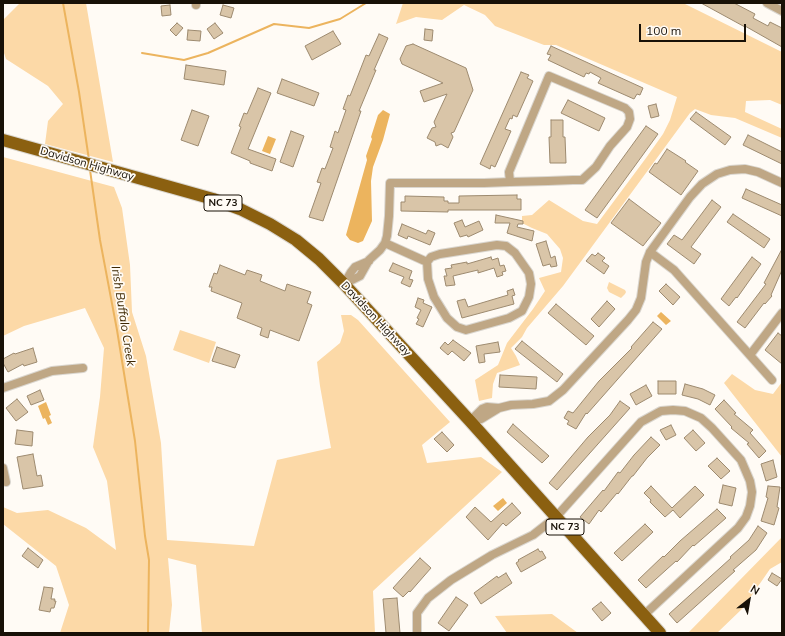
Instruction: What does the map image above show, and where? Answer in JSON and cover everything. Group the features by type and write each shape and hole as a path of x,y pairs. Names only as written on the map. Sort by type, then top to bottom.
{"main road":[{"name":"Davidson Highway","path":"3,140 213,199 240,209 270,224 296,240 344,284 470,421 660,633"}],"street":[{"path":"767,3 782,11"},
{"path":"344,284 360,276 369,260 385,243 389,216 390,183 510,182 582,180 596,167 610,146 627,127 630,119 629,112 625,108 550,76 509,172 510,182"},
{"path":"470,421 482,409 487,407 499,408 511,404 534,404 549,401 563,390 636,310 641,298 646,262 650,252 690,197 702,184 713,177 730,170 744,169 758,172 782,183"},
{"path":"385,243 427,262"},
{"path":"497,245 506,246 515,253 529,273 529,297 522,311 509,318 466,330 457,328 447,318 434,297 428,279 427,262 431,257 440,254 497,245"},
{"path":"650,252 674,270 772,380"},
{"path":"750,355 782,313"},
{"path":"3,388 52,371 83,368"},
{"path":"417,633 417,613 428,598 450,580 492,555 533,535 556,517 645,419 661,411 685,411 701,418 712,428 740,460 749,475 752,498 746,517 738,528 644,615"},
{"path":"3,468 6,482"}],"shaded area":[{"path":"20,3 86,3 113,162 45,144 48,121 63,104 48,86 6,59 3,50 4,19"},
{"path":"403,3 683,3 782,52 782,105 770,100 746,101 745,112 782,129 782,138 735,118 711,115 695,109 690,113 563,286 527,328 522,337 511,348 520,365 497,373 493,384 492,398 479,401 475,380 498,365 507,343 545,291 539,278 561,272 563,258 560,249 547,234 522,223 522,216 532,215 549,200 583,221 597,224 663,134 670,120 677,97 556,45 544,45 495,26 485,15 464,5 442,20 416,17 396,24"},
{"path":"383,110 390,114 383,140 373,167 371,181 372,221 363,241 358,243 350,240 346,235 367,160 366,156 372,139 371,137 378,115"},
{"path":"268,136 276,139 270,154 262,151"},
{"path":"3,157 114,187 122,208 130,265 132,312 146,356 161,443 167,540 254,546 277,460 331,448 317,362 340,343 344,331 341,315 351,315 358,320 450,422 422,445 427,463 481,457 502,472 373,591 375,633 202,633 196,565 168,558 172,605 169,633 60,633 69,605 56,566 3,524 3,507 17,513 48,510 86,528 116,550 107,481 93,447 100,397 104,348 85,308 24,326 3,336"},
{"path":"609,282 625,290 625,294 621,298 609,292 607,288"},
{"path":"661,312 671,321 666,325 657,316"},
{"path":"180,330 216,342 209,363 173,350"},
{"path":"732,374 755,390 773,394 782,382 782,457 724,383"},
{"path":"46,402 51,415 49,416 52,423 48,425 45,418 43,419 38,406"},
{"path":"503,498 507,503 498,511 493,506"},
{"path":"782,537 782,562 770,569 743,608 717,633 688,633"},
{"path":"552,614 578,633 507,633 495,616"}],"building":[{"path":"701,3 734,3 755,14 753,18 768,26 770,22 782,28 782,47 745,26"},
{"path":"170,5 171,15 162,16 161,6"},
{"path":"223,5 234,8 231,18 220,15"},
{"path":"177,23 183,28 176,36 170,30"},
{"path":"215,23 223,33 214,39 207,29"},
{"path":"425,29 433,30 432,41 424,40"},
{"path":"188,30 201,31 200,41 187,40"},
{"path":"333,31 341,44 312,60 305,46"},
{"path":"379,34 388,38 359,111 361,111 323,221 309,217 321,183 317,182 322,168 325,169 333,148 330,147 335,131 338,133 346,110 343,109 348,95 350,96 366,55 369,56"},
{"path":"413,44 466,68 473,90 454,132 451,133 453,137 448,148 441,144 436,146 435,142 427,138 432,128 436,127 434,122 447,94 424,102 420,91 443,83 402,64 400,59 406,46"},
{"path":"551,46 643,88 640,95 637,94 634,99 598,83 601,78 590,72 589,74 586,73 584,77 548,60 551,55 547,54"},
{"path":"186,65 226,71 224,85 184,79"},
{"path":"521,72 529,75 527,78 533,81 517,117 513,115 512,119 510,118 505,129 511,131 495,167 491,165 490,169 480,164"},
{"path":"282,79 319,93 314,106 277,93"},
{"path":"258,88 271,93 248,149 276,159 272,171 250,163 250,161 231,153 241,127 239,126 244,113 247,114"},
{"path":"568,100 605,118 599,131 561,113"},
{"path":"656,104 659,116 651,118 648,106"},
{"path":"192,110 209,116 198,146 181,140"},
{"path":"696,112 731,137 725,145 690,119"},
{"path":"551,120 563,120 566,163 550,163 549,137 551,137"},
{"path":"646,126 658,134 597,218 585,210"},
{"path":"291,131 304,136 293,167 280,162"},
{"path":"748,135 782,152 782,164 743,145"},
{"path":"667,149 686,161 685,162 698,171 681,195 649,172 655,163 657,164"},
{"path":"746,189 782,205 782,216 742,198"},
{"path":"517,195 517,199 521,199 521,210 448,210 448,212 401,211 401,202 405,202 405,196 444,197 444,201 448,201 448,203 459,203 459,196"},
{"path":"629,199 661,223 643,246 611,223"},
{"path":"712,200 721,207 691,247 701,254 694,264 667,244 674,235 682,240"},
{"path":"733,214 770,239 764,248 727,222"},
{"path":"496,215 523,221 523,224 518,224 517,227 534,231 532,241 507,233 510,223 495,223"},
{"path":"462,220 465,227 479,221 483,230 468,237 467,235 460,237 454,223"},
{"path":"402,224 426,234 428,230 435,233 430,245 408,236 407,239 398,235"},
{"path":"546,241 551,258 555,256 557,266 551,267 550,264 543,266 536,244"},
{"path":"782,249 782,270 771,295 772,296 765,304 764,303 745,328 737,322 766,284 764,283"},
{"path":"598,253 605,258 602,261 609,266 604,274 586,261 592,254 595,256"},
{"path":"491,257 492,260 498,258 500,266 504,265 506,271 502,272 503,275 497,277 494,268 478,273 478,270 453,276 455,285 446,286 444,276 447,276 445,269 452,268 451,265 467,262 467,264"},
{"path":"752,257 761,264 737,298 736,297 729,306 721,299"},
{"path":"393,263 412,271 409,279 413,280 410,287 401,283 404,277 389,271"},
{"path":"220,265 245,275 247,270 262,275 260,281 285,291 287,284 311,292 307,303 312,305 299,341 270,330 268,338 260,335 262,328 237,318 242,303 211,291 212,287 209,287 214,273 217,274"},
{"path":"666,284 680,297 673,305 659,291"},
{"path":"513,289 515,295 512,296 514,304 462,318 457,301 465,299 468,307 508,295 507,291"},
{"path":"418,298 424,300 423,303 432,307 423,327 416,324 421,310 415,307"},
{"path":"607,301 615,309 599,327 591,319"},
{"path":"556,304 594,336 586,345 548,313"},
{"path":"653,322 662,329 587,414 586,413 576,429 567,424 569,421 564,418 568,411 573,413 599,381 632,348 631,347"},
{"path":"778,333 782,336 782,364 765,350"},
{"path":"453,340 471,353 464,361 452,351 448,355 440,348 445,342 448,345"},
{"path":"522,341 563,374 557,382 515,349"},
{"path":"498,342 500,352 484,354 485,362 479,363 476,346"},
{"path":"217,347 240,355 235,368 212,361"},
{"path":"33,348 37,362 24,366 23,364 8,372 3,363 3,359 14,353 15,354"},
{"path":"500,375 537,377 536,389 499,387"},
{"path":"658,381 676,381 676,394 658,394"},
{"path":"685,384 703,389 715,395 710,405 698,399 682,395"},
{"path":"646,385 652,396 636,405 630,394"},
{"path":"40,390 44,400 31,405 27,396"},
{"path":"17,399 28,412 16,421 6,408"},
{"path":"724,400 736,413 734,414 753,430 750,433 766,451 759,458 747,444 749,443 731,428 732,427 715,409"},
{"path":"620,401 630,408 557,490 549,483 588,437 610,415"},
{"path":"513,424 549,456 542,463 507,432"},
{"path":"671,425 676,435 666,440 660,430"},
{"path":"17,430 33,432 32,446 15,444"},
{"path":"693,430 705,443 696,451 684,438"},
{"path":"442,432 454,445 447,452 434,439"},
{"path":"651,437 660,445 647,458 618,494 617,493 601,512 599,510 589,524 580,517 603,490 604,491 618,472 620,473"},
{"path":"33,454 37,476 41,475 43,486 23,489 17,457"},
{"path":"717,458 730,471 721,479 708,466"},
{"path":"773,460 777,477 766,481 761,464"},
{"path":"723,485 736,488 732,506 719,503"},
{"path":"651,486 672,508 695,486 704,495 680,518 673,510 665,517 650,502 651,500 644,493"},
{"path":"768,486 780,487 777,507 779,508 774,525 761,521 768,498 766,497"},
{"path":"512,503 521,513 506,526 503,523 488,540 466,517 475,507 491,522"},
{"path":"717,509 726,518 694,546 693,545 677,562 676,561 646,588 638,580 663,556 664,557"},
{"path":"645,524 653,532 622,561 614,553"},
{"path":"758,526 767,533 756,550 677,623 669,614 731,558 730,557 749,540"},
{"path":"28,548 43,560 38,568 22,556"},
{"path":"538,549 540,552 542,551 546,558 521,572 516,563 519,561 518,560"},
{"path":"420,558 431,568 410,592 409,591 403,597 393,588"},
{"path":"506,573 512,583 481,604 474,593 497,576 498,578"},
{"path":"772,573 782,579 777,586 768,580"},
{"path":"44,587 53,588 51,599 55,599 54,601 56,601 54,608 51,608 50,612 39,610"},
{"path":"456,597 468,605 449,631 438,623"},
{"path":"397,598 400,633 386,633 383,599"},
{"path":"601,602 611,613 602,621 592,609"}],"waterway":[{"name":"Irish Buffalo Creek","path":"63,3 79,92 89,160"},
{"path":"142,53 184,60 208,53 274,24 309,28 340,19 366,3"},
{"name":"Irish Buffalo Creek","path":"90,170 100,240 117,330 135,441 149,560 148,633"}]}
